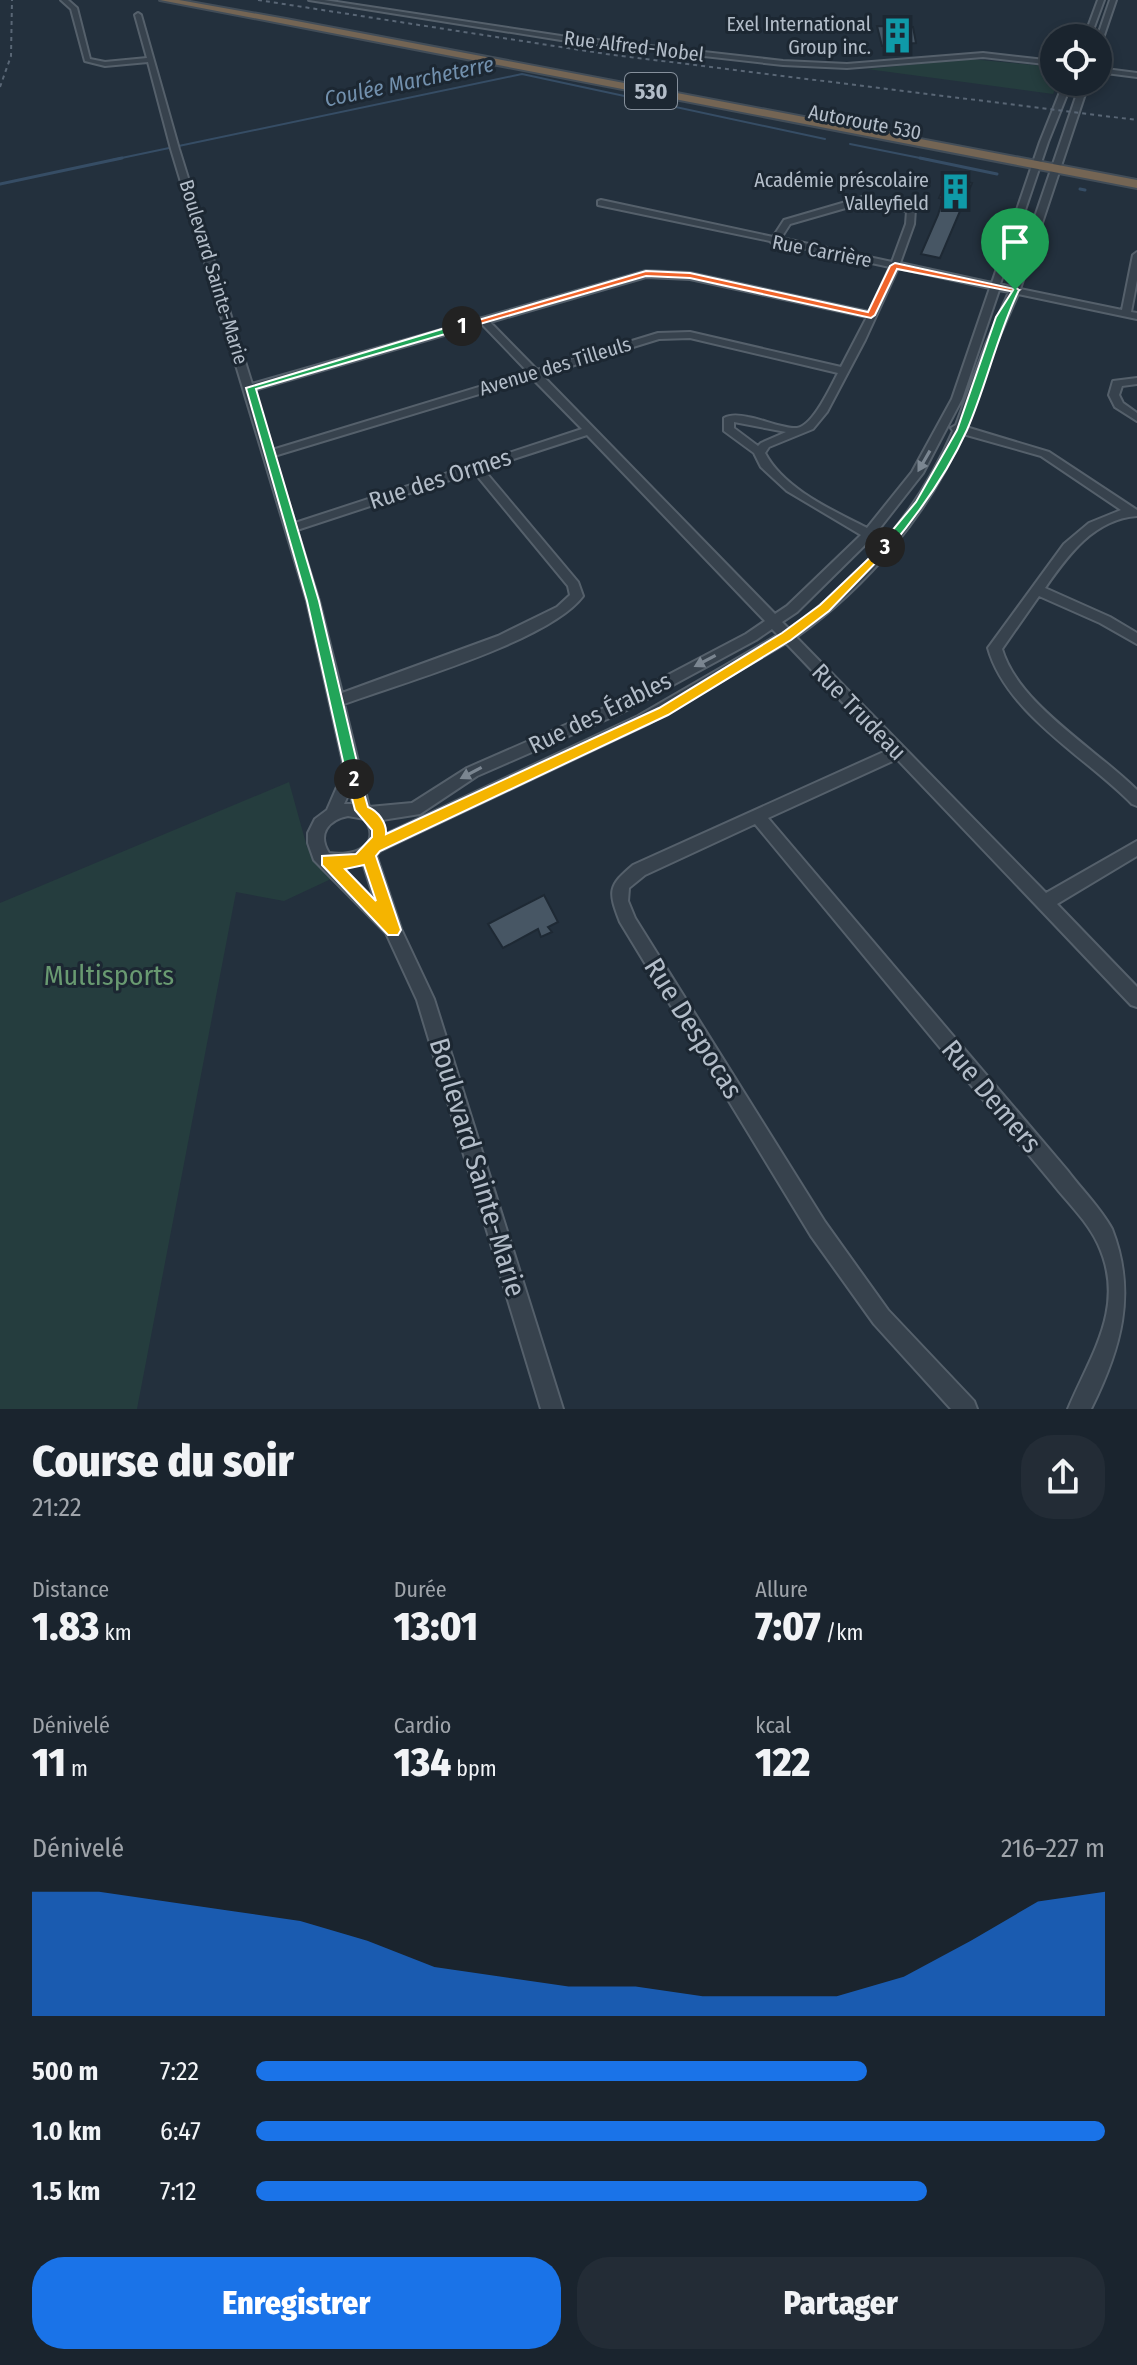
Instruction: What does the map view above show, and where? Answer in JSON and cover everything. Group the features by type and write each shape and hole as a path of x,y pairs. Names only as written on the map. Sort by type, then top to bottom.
{"highway":[{"name":"Autoroute 530","path":"164,0 587,78 811,130 1035,169 1137,191"},
{"name":"Autoroute 530","path":"1053,173 1137,184"}],"street":[{"path":"64,0 74,8 87,60 105,64 152,60"},
{"name":"Rue Alfred-Nobel","path":"312,0 561,38 806,65 872,65 983,55 1040,61"},
{"path":"1092,24 1101,0"},
{"path":"1105,24 1113,0"},
{"name":"Boulevard Sainte-Marie","path":"138,15 175,149 313,601 349,761 367,813 379,829 372,850 393,930 425,999 552,1409"},
{"path":"1112,72 1137,75"},
{"name":"Rue des Érables","path":"367,813 415,809 472,772 616,709 773,623 792,609 869,534 917,473 957,399 1063,96"},
{"name":"Rue des Érables","path":"372,850 664,712 787,637 825,608 887,544 920,504 962,430 1001,317 1015,290 1080,96"},
{"path":"759,452 765,445 799,432 814,422 844,371 895,266 913,222 911,209 863,200 787,222 774,242"},
{"name":"Rue Carrière","path":"601,203 774,242 1132,315"},
{"path":"1132,315 1137,255"},
{"path":"250,388 623,279 656,273 690,276 871,315"},
{"name":"Rue Trudeau","path":"483,320 1137,999"},
{"name":"Avenue des Tilleuls","path":"270,454 649,337 679,334 844,371"},
{"path":"1137,381 1117,383 1114,395 1119,405 1137,418"},
{"path":"799,432 729,418 728,429 759,452 764,463 799,494 887,544"},
{"path":"943,425 1045,454 1134,513"},
{"name":"Rue des Ormes","path":"292,528 588,431"},
{"path":"336,701 520,633 569,607 577,596 574,585 476,468"},
{"path":"1134,513 1093,526 1080,536 995,648 995,661 1014,688 1137,800"},
{"path":"1037,590 1105,620 1137,639"},
{"name":"Rue Despocas","path":"898,752 639,870 621,885 620,901 628,922 818,1229 881,1317 966,1409"},
{"name":"Boulevard Sainte-Marie","path":"349,761 344,787 333,813 317,828 314,837 320,855 393,930"},
{"path":"333,813 353,808 367,813"},
{"name":"Rue Demers","path":"757,816 1060,1177 1105,1237 1121,1275 1123,1309 1107,1354 1079,1409"},
{"path":"1046,902 1137,848"},
{"path":"328,860 349,863 372,850"}],"green space":[{"path":"971,59 1040,66 1040,92 867,69"},
{"name":"Multisports","path":"289,782 307,847 331,879 284,901 236,892 137,1409 0,1409 0,903"}],"building":[{"name":"Exel International Group inc.","path":"877,26 913,27 916,43 882,46"},
{"path":"947,179 972,183 940,258 921,254 938,215 943,199 939,198"},
{"path":"544,895 558,922 548,927 552,932 541,937 538,929 503,948 488,924"}],"waterway":[{"name":"Coulée Marcheterre","path":"112,160 522,74 825,139"},
{"name":"Coulée Marcheterre","path":"850,144 920,158"},
{"name":"Coulée Marcheterre","path":"0,184 122,158"},
{"name":"Coulée Marcheterre","path":"920,158 930,160"},
{"name":"Coulée Marcheterre","path":"920,158 997,174"},
{"name":"Coulée Marcheterre","path":"1080,189 1085,190"}],"railway":[{"path":"0,87 11,56 12,0"},
{"path":"258,0 606,54 1137,120"}],"place":[{"name":"Exel International Group inc.","path":"897,35"},
{"name":"Académie préscolaire Valleyfield","path":"955,191"}],"route":[{"path":"1015,290 895,266 871,315 690,276 646,274 250,388 313,601 362,810 370,814 379,829 379,838 368,854 393,930 328,860 338,864 359,860 368,854 375,846 664,712 787,637 825,608 877,556 920,504 962,430 1001,317 1015,290"}]}
